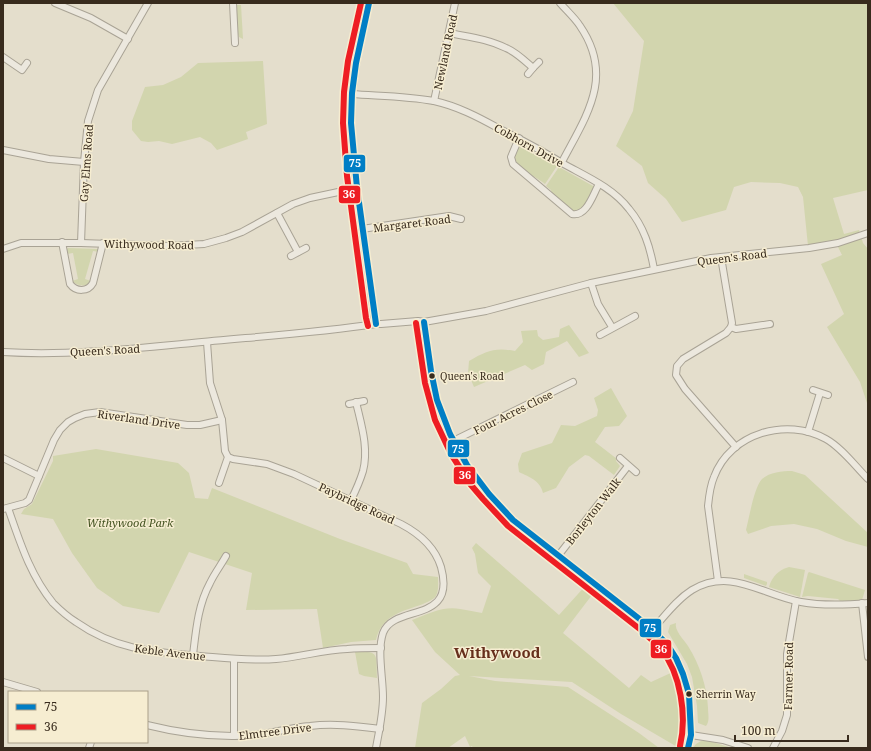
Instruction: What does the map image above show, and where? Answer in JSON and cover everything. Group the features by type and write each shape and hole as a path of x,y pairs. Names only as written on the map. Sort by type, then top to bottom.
{"street":[{"path":"55,3 91,18 128,39"},
{"name":"Gay Elms Road","path":"81,242 87,126 98,90 148,3"},
{"path":"233,3 235,43"},
{"path":"369,3 359,42 352,94 352,152 376,324"},
{"name":"Newland Road","path":"434,101 455,3"},
{"path":"560,3 580,25 588,40 594,62 596,77 594,97 589,111 562,162"},
{"path":"449,33 493,43 507,48 520,56 533,68"},
{"path":"3,57 20,73 27,63"},
{"path":"528,74 539,62"},
{"name":"Cobhorn Drive","path":"352,94 434,101 470,113 562,162 617,195 629,208 644,231 650,246 654,269"},
{"path":"519,138 511,157 513,164 572,214 576,215 584,211 599,184"},
{"path":"3,150 48,159 84,162"},
{"name":"Withywood Road","path":"3,249 21,243 81,242 168,246 204,244 242,232 293,204 310,198 357,188"},
{"path":"277,213 298,252"},
{"name":"Margaret Road","path":"362,229 448,216 461,218"},
{"name":"Queen's Road","path":"3,352 71,352 144,348 274,336 376,324 418,321 424,322 486,311 591,283 654,269 711,258 809,248 838,243 868,233"},
{"path":"62,242 70,284 75,288 84,290 91,287 93,283 104,244"},
{"path":"291,256 306,248"},
{"path":"721,257 732,323 731,327 726,333 683,359 677,366 676,376 736,447"},
{"path":"591,283 598,304 612,327"},
{"path":"600,335 612,327 635,316"},
{"path":"424,322 437,401 453,441 470,470 496,503 513,520 653,629 667,644 676,658 689,694 691,735 688,748"},
{"path":"731,327 736,329 770,324"},
{"path":"207,342 210,383 222,420 225,451 228,457 219,483"},
{"name":"Four Acres Close","path":"453,441 573,382"},
{"path":"813,390 828,394"},
{"path":"808,432 820,393"},
{"path":"349,404 364,401"},
{"path":"351,500 360,480 365,458 364,435 356,402"},
{"name":"Riverland Drive","path":"6,509 29,500 54,440 60,430 68,422 85,414 100,412 187,425 200,425 222,420"},
{"path":"718,581 708,506 709,495 718,467 736,447 752,437 768,431 791,429 808,432 827,439 868,479"},
{"name":"Paybridge Road","path":"228,457 267,464 294,474 413,530 424,539 438,557 444,584 442,594 433,606 394,621 387,626 382,635 381,648"},
{"path":"3,458 39,476"},
{"name":"Borleyton Walk","path":"620,458 636,472"},
{"name":"Borleyton Walk","path":"558,556 628,466"},
{"name":"Keble Avenue","path":"6,509 24,556 54,604 68,617 97,635 120,645 139,650 234,659 275,659 346,649 381,648"},
{"path":"193,655 196,625 200,609 210,583 226,556"},
{"path":"653,629 686,594 702,585 718,581 740,582 796,601 836,605 865,603 868,657"},
{"name":"Farmer Road","path":"773,748 782,731 787,715 787,654 796,601"},
{"path":"376,748 380,729 383,697 381,648"},
{"path":"234,659 234,736"},
{"path":"3,682 34,691"},
{"name":"Elmtree Drive","path":"148,725 196,735 234,736 256,735 324,725 344,725 380,729"},
{"path":"691,735 723,740 748,748"}],"green space":[{"path":"613,3 868,3 868,190 833,198 844,234 859,230 863,243 868,249 868,406 860,382 827,327 844,314 821,264 842,255 835,241 808,246 803,197 798,187 780,183 751,182 734,187 726,210 682,222 666,199 648,183 642,166 616,146 633,111 644,41"},
{"path":"236,5 241,5 243,39 239,37 238,34"},
{"path":"356,18 360,19 352,62 349,65 347,64"},
{"path":"263,61 267,124 246,132 248,139 217,150 211,143 200,137 172,144 159,141 148,142 141,141 132,130 132,121 145,87 163,85 181,77 198,63"},
{"path":"345,84 349,85 348,102 345,105 345,115 347,116 345,119 344,128"},
{"path":"518,146 557,166 545,184 523,169 516,162 515,154"},
{"path":"559,167 593,186 594,188 584,206 576,212 572,211 552,194 551,190 546,186"},
{"path":"68,248 99,250 99,252 93,251 85,279 91,281 87,285 79,285 72,281 78,279 73,253 67,254 66,250"},
{"path":"569,325 589,353 579,357 567,341 546,352 544,364 532,370 525,365 474,387 468,373 469,361 491,351 502,349 515,351 523,342 521,331 537,330 538,336 543,340 559,337 560,329"},
{"path":"611,388 627,416 619,426 605,427 595,442 617,459 616,461 620,466 614,475 589,456 585,455 569,467 556,488 543,493 537,482 519,472 518,464 522,453 552,443 561,425 575,426 597,416 598,410 594,398"},
{"name":"Withywood Park","path":"96,449 178,463 189,473 195,498 208,499 212,488 340,539 407,563 413,574 438,577 437,594 428,602 400,612 388,620 383,625 376,640 351,642 323,648 317,609 246,610 252,573 189,552 159,613 123,606 97,588 72,553 53,519 21,514 24,509 32,504 53,461 53,456"},
{"path":"792,471 805,475 868,533 868,547 846,541 817,529 794,524 771,526 748,534 746,530 754,496 759,483 762,479 772,473"},
{"path":"476,543 559,615 587,584 595,591 563,633 629,688 641,675 651,682 675,671 683,700 683,719 680,723 680,730 682,733 679,748 621,714 572,682 469,676 495,681 568,687 639,733 659,748 473,748 472,746 470,747 465,736 448,748 415,748 422,703 455,676 460,675 435,652 412,620 436,611 454,608 482,613 491,586 478,573 475,554 472,548"},
{"path":"789,567 805,570 800,597 769,587 776,574"},
{"path":"809,572 865,590 862,600 841,602 838,599 808,596 802,597"},
{"path":"744,574 767,582 767,584 766,586 744,578"},
{"path":"676,623 676,629 692,653 702,676 708,708 708,720 706,726 698,723 697,706 692,677 687,664 668,632 670,625"},
{"path":"355,652 373,653 377,664 377,678 359,674"},
{"path":"701,741 709,741 732,748 693,748"}],"transit line":[{"name":"36","path":"361,3 348,61 344,92 343,123 347,176 368,326"},
{"name":"75","path":"369,3 356,63 352,93 351,123 357,188 376,324"},
{"name":"75","path":"424,322 437,400 450,434 467,465 489,494 513,520 646,624 667,644 676,658 689,694 691,735 688,748"},
{"name":"36","path":"416,323 425,383 435,420 451,454 471,485 508,526 641,630 661,649 673,670 681,696 683,722 680,746"}],"place":[{"name":"Queen's Road","path":"432,376"},
{"name":"Sherrin Way","path":"689,694"}],"district":[{"name":"Withywood","path":"497,652"}]}
